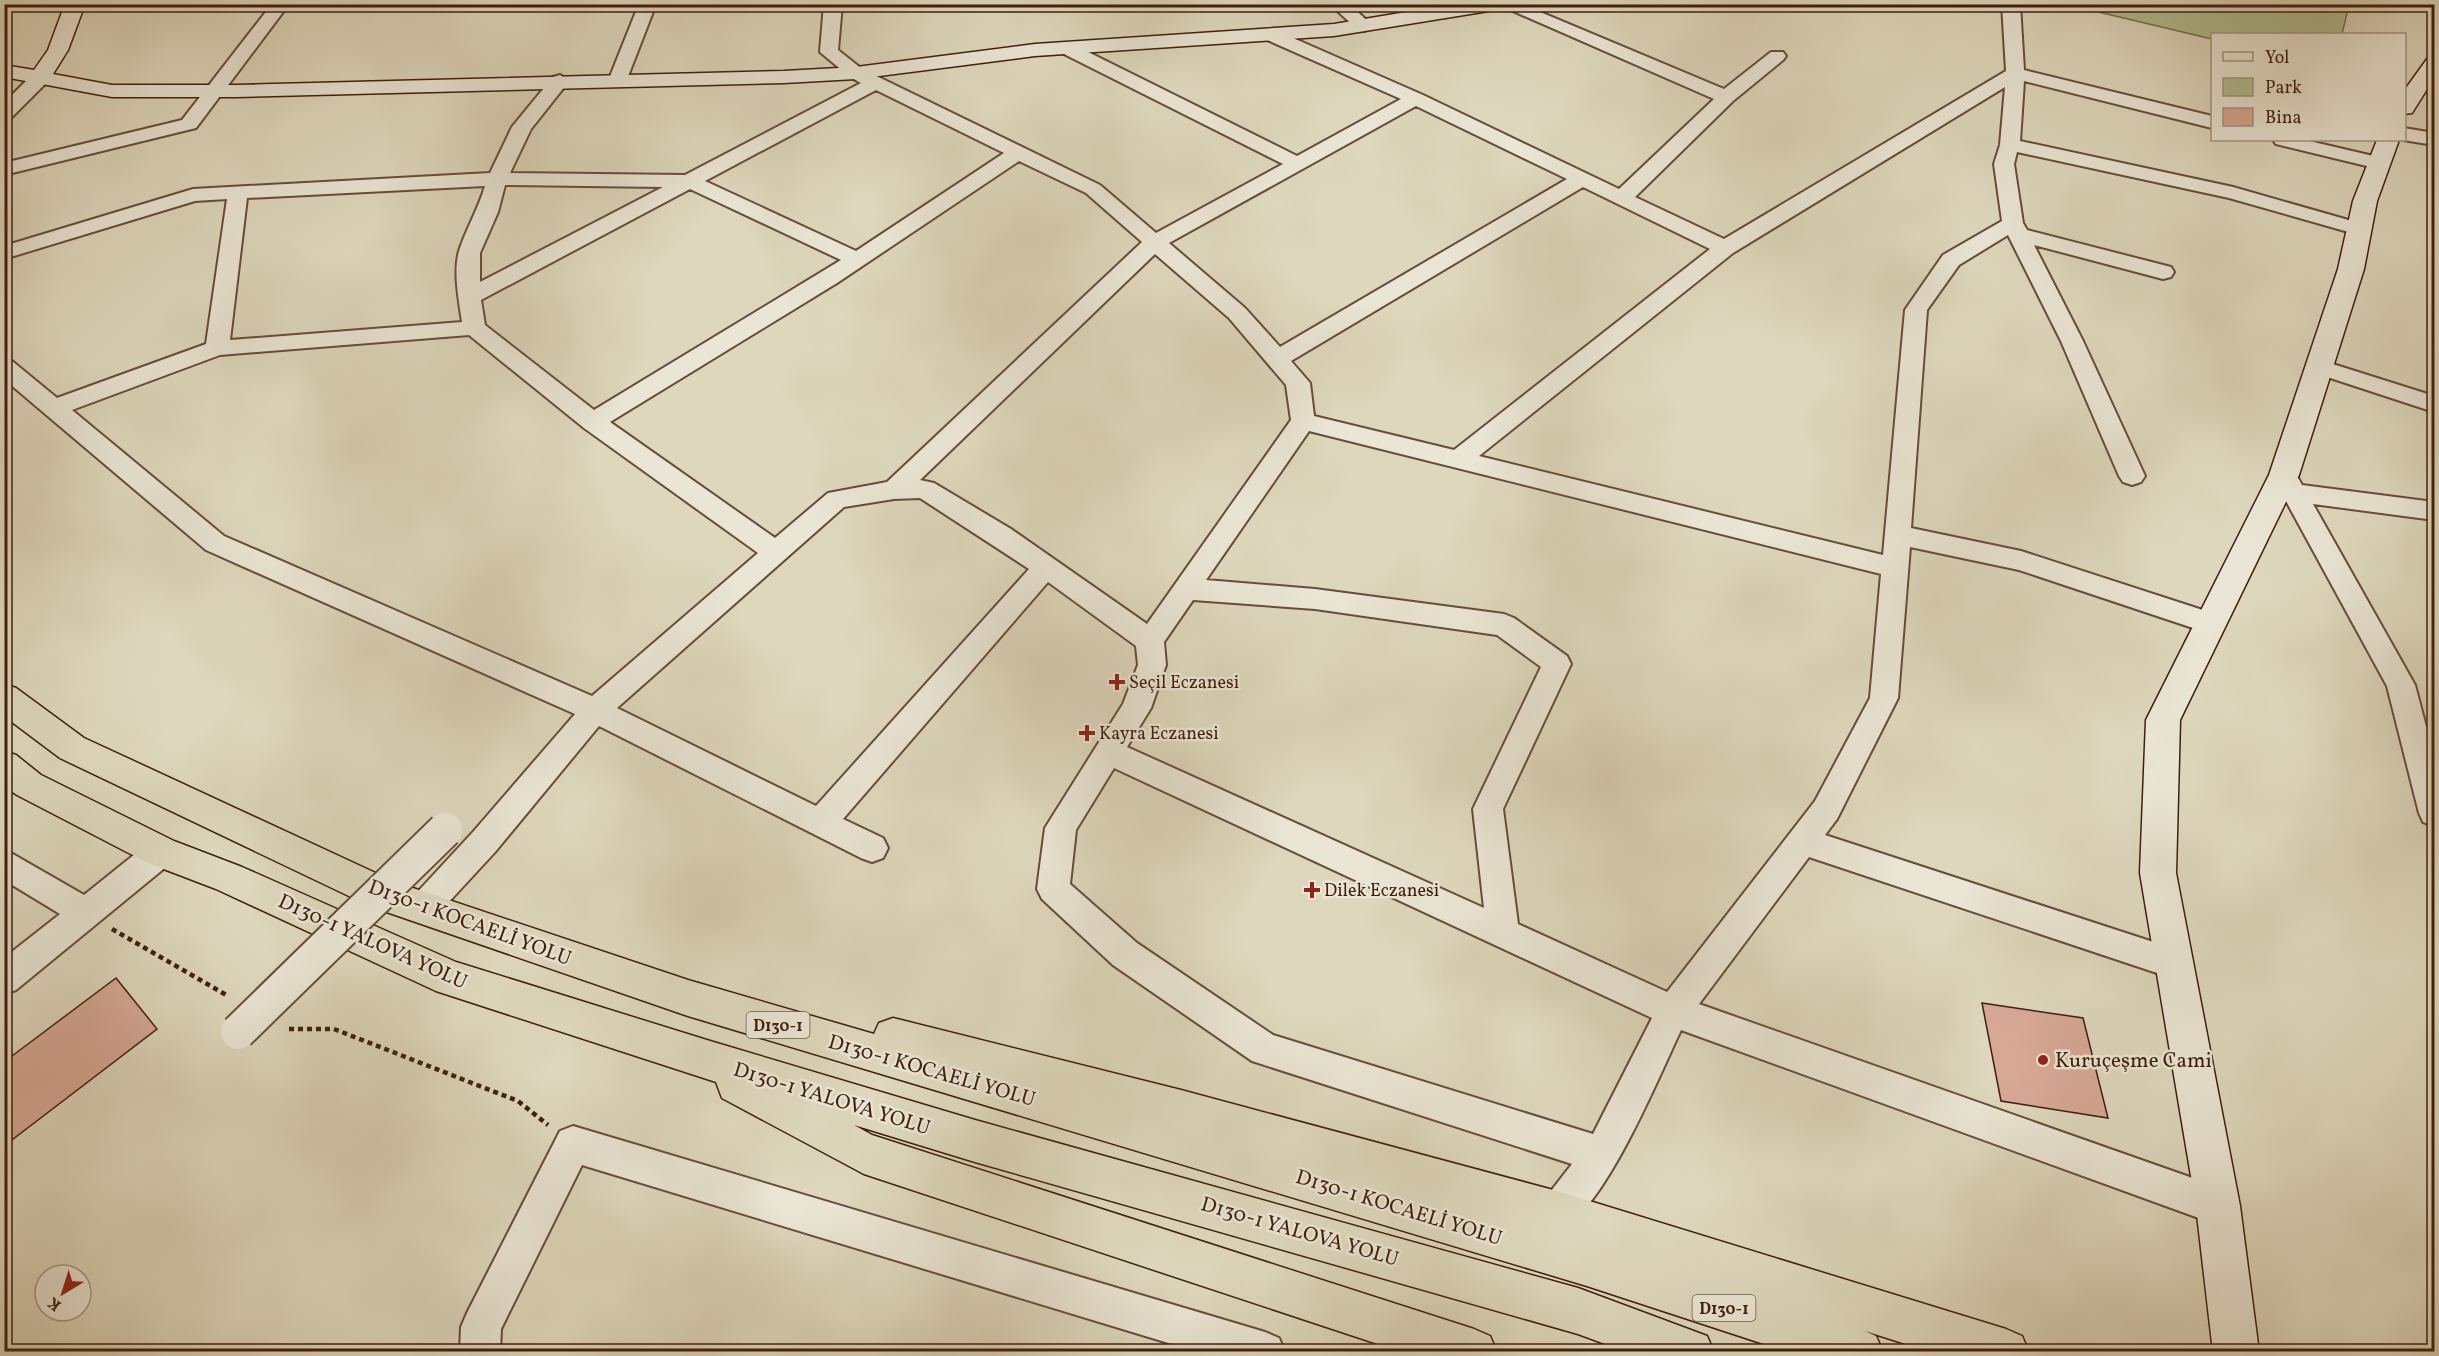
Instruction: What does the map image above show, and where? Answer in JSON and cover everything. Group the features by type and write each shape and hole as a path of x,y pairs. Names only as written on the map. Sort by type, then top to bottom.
{"highway":[{"name":"D130-1 KOCAELİ YOLU","path":"4,697 72,748 386,895 688,998 1587,1264 1860,1352"},
{"name":"D130-1 YALOVA YOLU","path":"4,765 29,784 161,852 229,878 450,978 975,1141 1578,1311 1691,1352"},
{"path":"688,998 913,1041 1557,1213 1993,1349"},
{"path":"672,1048 864,1153 1474,1352"}],"street":[{"path":"4,114 40,78 58,50 75,4"},
{"path":"4,169 189,124 281,4"},
{"path":"618,79 648,4"},
{"path":"833,4 828,52 866,78 1093,189 1237,313 1298,383 1303,421 1150,641 1152,665 1136,708 1060,828 1053,889 1125,954 1264,1048 1602,1155"},
{"path":"1338,4 1364,26"},
{"path":"4,71 112,91 215,91 618,79 866,78 1035,50 1272,35 1364,26 1495,4"},
{"path":"1505,4 1726,97"},
{"path":"2011,4 2015,73 2010,144 2004,164 2016,229 2072,341 2132,476"},
{"path":"1272,35 1416,99 1725,248"},
{"path":"1066,48 1298,164"},
{"path":"1622,198 1726,97 1777,56"},
{"path":"2406,105 2434,63"},
{"path":"1458,460 1725,248 2015,73 2211,122"},
{"path":"469,297 690,181 866,78"},
{"path":"560,81 522,127 496,179 488,212 469,253 469,297 474,328 593,422 775,551"},
{"path":"894,490 1155,242 1416,99"},
{"path":"2406,134 2434,140"},
{"path":"2236,1352 2218,1206 2158,873 2163,720 2211,623 2285,486 2319,367 2351,269 2365,201 2383,151 2292,141"},
{"path":"2010,144 2233,193 2359,229"},
{"path":"593,422 856,260 1019,152"},
{"path":"1277,359 1582,178"},
{"path":"4,252 193,195 496,179 690,181 856,260"},
{"path":"217,348 238,192"},
{"path":"1557,1213 1602,1155 1673,1011 1826,810 1884,698 1916,310 1951,260 2016,229 2163,272"},
{"path":"54,408 217,348 474,328"},
{"path":"4,366 215,543 595,710 872,848"},
{"path":"2319,367 2434,404"},
{"path":"1303,421 1895,568"},
{"path":"2285,486 2434,511"},
{"path":"2285,486 2401,685 2434,813"},
{"path":"423,908 484,842 595,710 837,499 894,490 925,489 1002,537 1150,641"},
{"path":"1898,535 2021,561 2211,623"},
{"path":"820,823 1046,567"},
{"path":"1186,589 1315,599 1504,625 1557,664 1488,809 1503,933"},
{"path":"1109,752 1673,1011 2218,1206"},
{"path":"238,1017 445,830"},
{"path":"1801,841 2175,964"},
{"path":"4,979 161,852"},
{"path":"4,863 86,913"},
{"path":"480,1352 481,1327 573,1144 1265,1352"}],"path":[{"path":"86,913 238,1017"},
{"path":"286,1029 334,1029 518,1101 573,1144"}],"green space":[{"path":"2069,5 2349,5 2342,33 2211,33 2211,39"}],"building":[{"path":"116,978 157,1029 4,1146 4,1062"},
{"name":"Kuruçeşme Cami","path":"1982,1003 2083,1018 2108,1118 2001,1101"}],"place":[{"name":"Seçil Eczanesi","path":"1117,682"},
{"name":"Kayra Eczanesi","path":"1087,733"},
{"name":"Dilek Eczanesi","path":"1312,890"},
{"name":"Kuruçeşme Cami","path":"2043,1060"}]}
